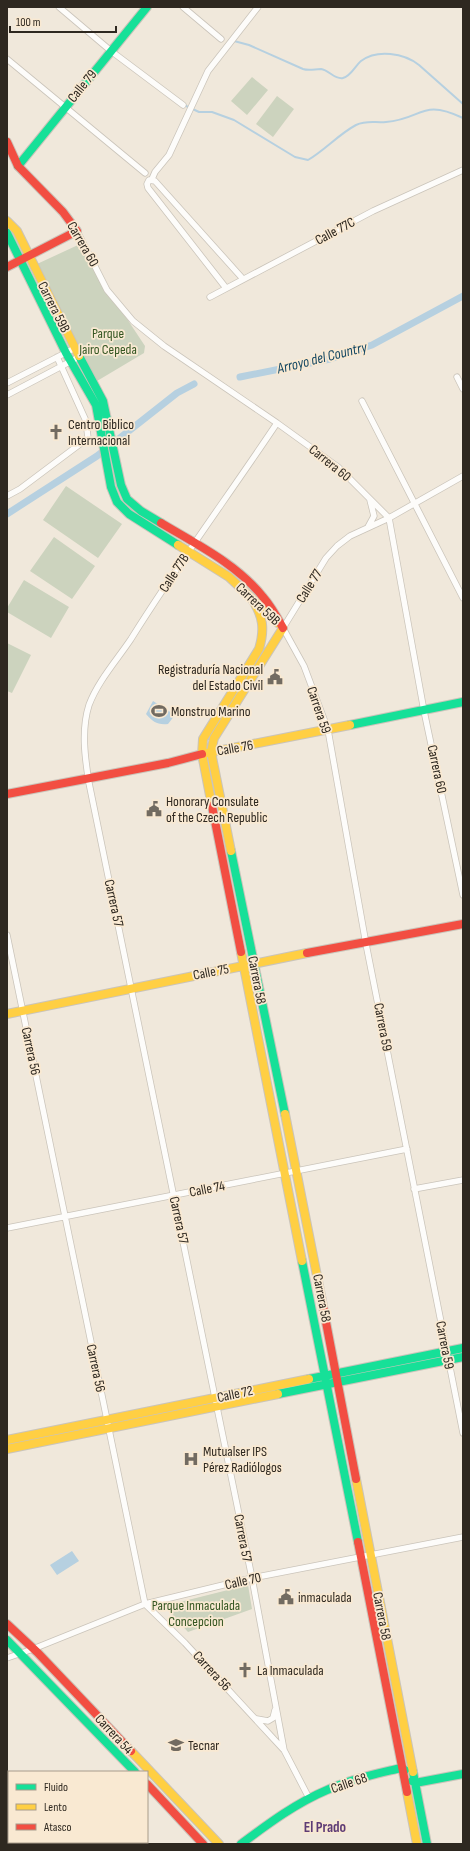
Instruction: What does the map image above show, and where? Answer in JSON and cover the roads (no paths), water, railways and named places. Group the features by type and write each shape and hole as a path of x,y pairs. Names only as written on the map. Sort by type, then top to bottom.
{"street":[{"path":"59,7 111,51 183,105"},
{"name":"Calle 79","path":"18,166 147,7"},
{"path":"182,7 221,39"},
{"path":"226,288 148,188 147,182 152,179 155,172 169,155 208,71 258,7"},
{"path":"7,58 145,173"},
{"name":"Carrera 60","path":"7,142 18,166 63,212 77,232 107,290 133,321 164,346 278,423 338,467 389,518 424,711 463,895"},
{"name":"Calle 77C","path":"210,297 373,211 463,170"},
{"path":"152,179 243,279"},
{"name":"Carrera 59B","path":"7,220 17,231 79,357 104,402 114,458 121,485 127,498 141,511 191,547 229,577 283,628"},
{"path":"7,267 77,232"},
{"name":"Carrera 59B","path":"7,233 22,260 66,353 96,406 111,487 117,502 128,514 237,572 256,588 274,612 283,628"},
{"path":"7,383 75,348"},
{"path":"7,496 20,489 88,438 86,421 62,365 57,357"},
{"path":"7,395 79,357"},
{"path":"457,377 463,389"},
{"path":"362,401 463,598"},
{"name":"Calle 77B","path":"85,731 90,705 102,680 191,547 215,516 278,423"},
{"name":"Calle 77","path":"211,752 214,738 326,558 337,546 367,527 389,518 463,476"},
{"path":"366,494 371,503 374,516 367,527"},
{"path":"202,754 203,739 259,649 264,635 264,624 261,613 252,599"},
{"name":"Carrera 59","path":"283,628 304,666 328,730 366,944 463,1433"},
{"name":"Calle 76","path":"7,794 463,702"},
{"name":"Carrera 57","path":"85,731 88,778 252,1578 284,1750 309,1798"},
{"name":"Carrera 58","path":"211,752 339,1382 370,1555 428,1844"},
{"name":"Carrera 58","path":"202,754 243,966 326,1375 401,1768 417,1844"},
{"path":"219,844 229,841"},
{"path":"221,853 231,850"},
{"name":"Calle 75","path":"7,1014 254,963 366,944 463,924"},
{"name":"Carrera 56","path":"7,935 145,1604 185,1642 284,1750"},
{"name":"Calle 74","path":"7,1228 407,1149"},
{"path":"414,1189 463,1180"},
{"path":"304,1269 316,1267"},
{"name":"Calle 72","path":"7,1440 463,1348"},
{"name":"Calle 72","path":"7,1449 463,1357"},
{"name":"Calle 70","path":"7,1658 22,1654 145,1604 252,1578 463,1537"},
{"name":"Carrera 54","path":"7,1624 34,1649 219,1844"},
{"name":"Carrera 54","path":"7,1640 134,1771"},
{"path":"255,1718 268,1721 273,1718 276,1710"},
{"path":"401,1768 406,1771 410,1780 416,1783 463,1774"},
{"name":"Calle 68","path":"241,1844 309,1798 341,1784 401,1768"},
{"path":"148,1785 204,1844"}],"water":[{"name":"Monstruo Marino","path":"153,701 175,715 168,724 156,722 146,714"},
{"path":"72,1551 79,1561 57,1575 50,1565"}],"waterway":[{"path":"234,41 249,45 303,69 321,69 327,71 337,78 346,77 361,61 367,57 382,54 398,55 419,65 463,104"},
{"path":"184,105 199,112 212,112 234,120 295,157 308,160 360,123 398,120 430,110 449,112 463,118"},
{"name":"Arroyo del Country","path":"240,377 330,359 372,345 463,296"},
{"name":"Arroyo del Country","path":"7,514 97,456 177,393 194,384"}],"place":[{"name":"Centro Biblico Internacional","path":"56,432"},
{"name":"Registraduría Nacional del Estado Civil","path":"275,677"},
{"name":"Monstruo Marino","path":"159,711"},
{"name":"Honorary Consulate of the Czech Republic","path":"154,809"},
{"name":"Mutualser IPS Pérez Radiólogos","path":"191,1459"},
{"name":"inmaculada","path":"286,1597"},
{"name":"La Inmaculada","path":"245,1670"},
{"name":"Tecnar","path":"176,1745"}],"district":[{"name":"El Prado","path":"325,1827"}],"park label":[{"name":"Parque Jairo Cepeda","path":"108,342"},
{"name":"Parque Inmaculada Concepcion","path":"196,1614"}]}
